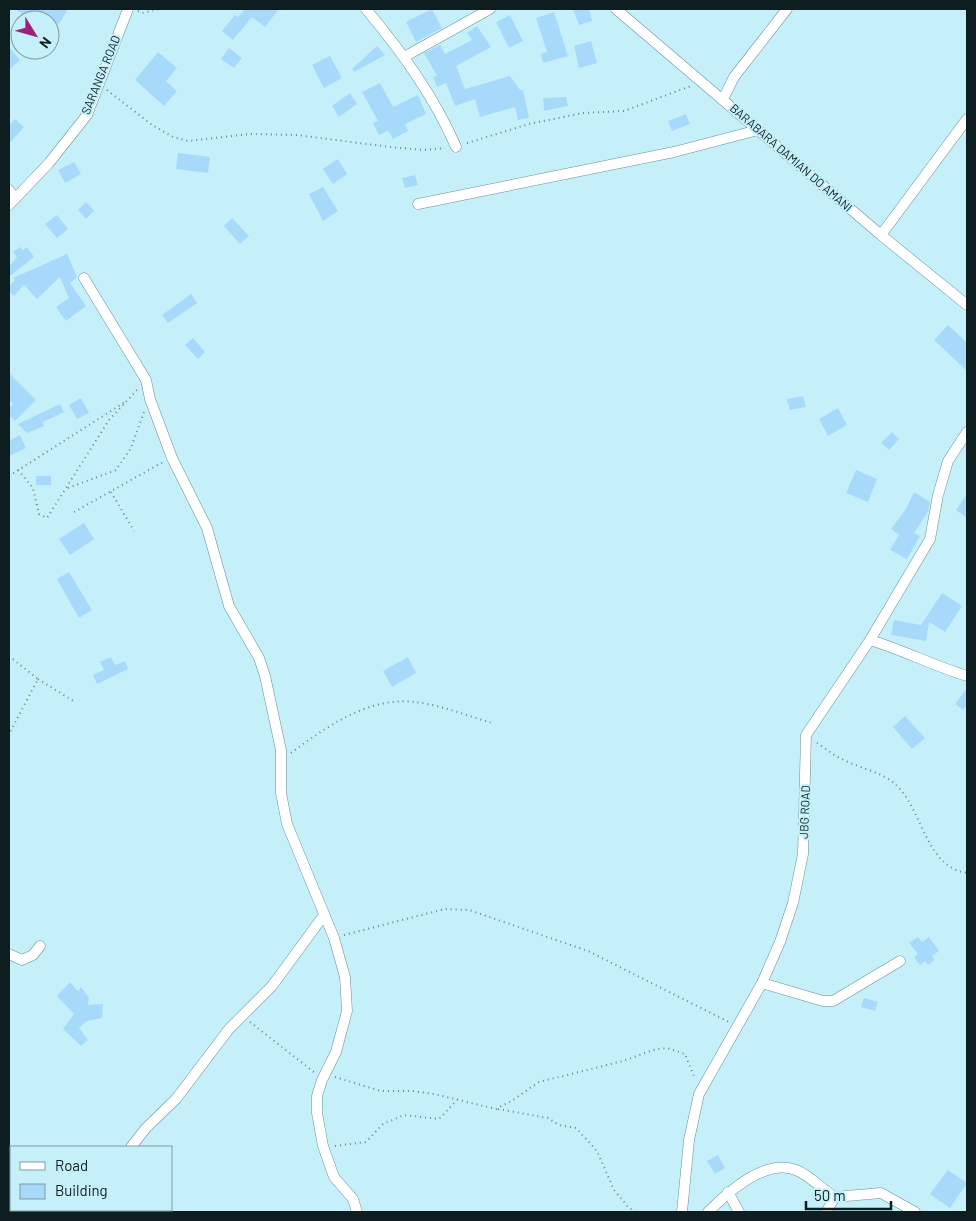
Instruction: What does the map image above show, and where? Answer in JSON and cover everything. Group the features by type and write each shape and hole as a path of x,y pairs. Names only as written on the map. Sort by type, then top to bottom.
{"street":[{"path":"366,9 404,57 443,117 456,147"},
{"path":"404,57 490,9"},
{"name":"BARABARA DAMIAN DO AMANI","path":"616,9 724,99 881,236 967,305"},
{"path":"724,99 734,77 787,9"},
{"name":"SARANGA ROAD","path":"12,202 49,163 87,115 132,10"},
{"path":"881,236 967,119"},
{"path":"418,204 674,152 758,130"},
{"path":"9,190 12,202"},
{"path":"84,278 146,380 150,399 172,458 207,528 229,606 259,658 272,704 282,760 281,793 287,824 329,926 345,977 347,1011 336,1052 324,1076 318,1096 317,1113 323,1146 334,1178 353,1199 357,1212"},
{"path":"806,736 870,640 930,539 938,495 948,461 967,432"},
{"path":"870,640 905,651 946,671 967,676"},
{"name":"JBG ROAD","path":"682,1212 689,1140 699,1094 762,983 780,942 790,910 803,854 806,736"},
{"path":"132,1146 146,1128 176,1099 230,1029 287,968 324,916"},
{"path":"9,954 22,960 32,955 40,946"},
{"path":"762,983 823,1001 833,1001 900,960"},
{"path":"708,1212 728,1192 757,1174 779,1168 795,1170 814,1180 835,1198 882,1193 916,1212"},
{"path":"728,1192 739,1212"},
{"path":"826,1212 835,1198"}],"path":[{"path":"132,10 142,13 159,9"},
{"path":"100,83 152,125 173,137 188,141 250,134 297,135 424,150 456,147 537,122 583,113 624,111 702,82"},
{"path":"18,470 32,488 39,514 47,518 68,488 109,420 146,380"},
{"path":"68,488 116,470 132,448 150,399"},
{"path":"9,476 128,400"},
{"path":"74,512 172,458"},
{"path":"112,492 134,532"},
{"path":"9,656 38,679 75,702"},
{"path":"9,734 38,679"},
{"path":"282,760 304,743 364,708 394,702 415,702 492,723"},
{"path":"806,736 843,760 881,774 900,789 938,855 960,871 967,872"},
{"path":"329,926 338,934 348,936 402,919 445,909 469,910 588,951 738,1026"},
{"path":"242,1016 324,1076 381,1091 412,1091 548,1118 559,1125 576,1128 597,1152 614,1190 629,1208 636,1212"},
{"path":"496,1109 513,1100 538,1082 667,1048 685,1054 692,1066 699,1094"},
{"path":"323,1146 366,1142 383,1124 404,1115 439,1119 457,1100"}],"building":[{"path":"15,9 68,9 60,22 60,10"},
{"path":"242,9 279,9 265,27 252,17 233,40 222,31 235,15 238,17 244,10"},
{"path":"432,9 442,28 416,42 406,22"},
{"path":"573,9 589,9 592,21 579,25"},
{"path":"554,12 568,56 543,63 541,54 547,52 536,18"},
{"path":"510,15 523,41 509,48 496,22"},
{"path":"477,26 491,47 456,66 465,89 510,76 520,90 523,90 529,118 518,120 515,107 480,117 475,99 455,106 446,83 437,87 433,77 437,76 424,53 440,45 445,54 472,40 467,33"},
{"path":"591,41 597,63 579,68 574,46"},
{"path":"377,46 385,55 354,72 352,69"},
{"path":"9,47 10,60 20,60 9,70"},
{"path":"229,48 242,58 234,68 221,59"},
{"path":"158,52 177,68 166,81 177,91 164,106 135,80"},
{"path":"330,56 342,78 324,88 312,65"},
{"path":"380,83 393,107 418,95 426,114 405,124 408,131 393,139 388,131 379,135 373,123 378,121 362,92"},
{"path":"350,93 357,104 339,117 332,106"},
{"path":"566,97 568,106 544,111 543,98"},
{"path":"686,114 690,124 672,131 668,121"},
{"path":"15,119 24,127 9,144 9,125"},
{"path":"178,153 210,157 208,173 176,169"},
{"path":"338,159 347,174 333,184 323,169"},
{"path":"74,162 81,174 65,183 58,170"},
{"path":"415,175 418,185 405,188 402,178"},
{"path":"323,187 338,211 323,221 309,194"},
{"path":"86,202 94,211 86,219 78,210"},
{"path":"57,215 68,229 57,238 45,224"},
{"path":"232,218 249,236 240,244 224,226"},
{"path":"20,247 23,250 27,247 34,257 9,277 9,267 17,257 13,252"},
{"path":"67,254 77,277 70,283 86,306 66,321 56,307 69,298 60,277 37,299 24,285 14,296 9,291 9,286 15,280 13,278"},
{"path":"191,294 197,303 168,323 162,315"},
{"path":"948,325 967,343 967,371 934,340"},
{"path":"193,338 205,352 198,359 185,345"},
{"path":"9,373 36,400 15,421 9,415 9,408 13,404 9,400"},
{"path":"803,396 806,407 790,410 787,399"},
{"path":"81,398 89,413 77,419 69,405"},
{"path":"60,404 64,412 43,422 44,426 27,433 18,424"},
{"path":"838,408 847,425 828,436 819,419"},
{"path":"892,432 899,439 889,450 881,443"},
{"path":"20,435 26,448 9,456 9,441"},
{"path":"856,470 877,479 868,502 846,493"},
{"path":"36,476 51,476 51,485 36,485"},
{"path":"914,492 930,502 928,512 914,533 920,536 907,559 890,550 899,535 891,529 906,509"},
{"path":"967,494 967,518 956,510"},
{"path":"84,523 94,539 70,555 59,539"},
{"path":"69,572 92,610 79,618 57,579"},
{"path":"942,593 962,606 945,632 929,622 926,641 891,635 894,620 921,625"},
{"path":"111,657 115,665 125,661 128,669 97,684 93,675 104,670 100,662"},
{"path":"408,657 416,673 392,687 383,671"},
{"path":"967,688 967,704 963,710 955,704"},
{"path":"905,716 925,738 912,749 893,727"},
{"path":"918,937 922,942 929,937 939,951 932,956 935,960 928,965 925,961 920,965 914,957 918,954 909,943"},
{"path":"70,982 78,991 81,987 89,998 88,1005 103,1004 102,1018 87,1021 79,1028 88,1040 81,1046 63,1029 74,1014 57,996"},
{"path":"864,998 878,1002 875,1011 861,1007"},
{"path":"718,1155 725,1168 715,1174 707,1161"},
{"path":"948,1170 967,1183 950,1208 930,1194"}]}
